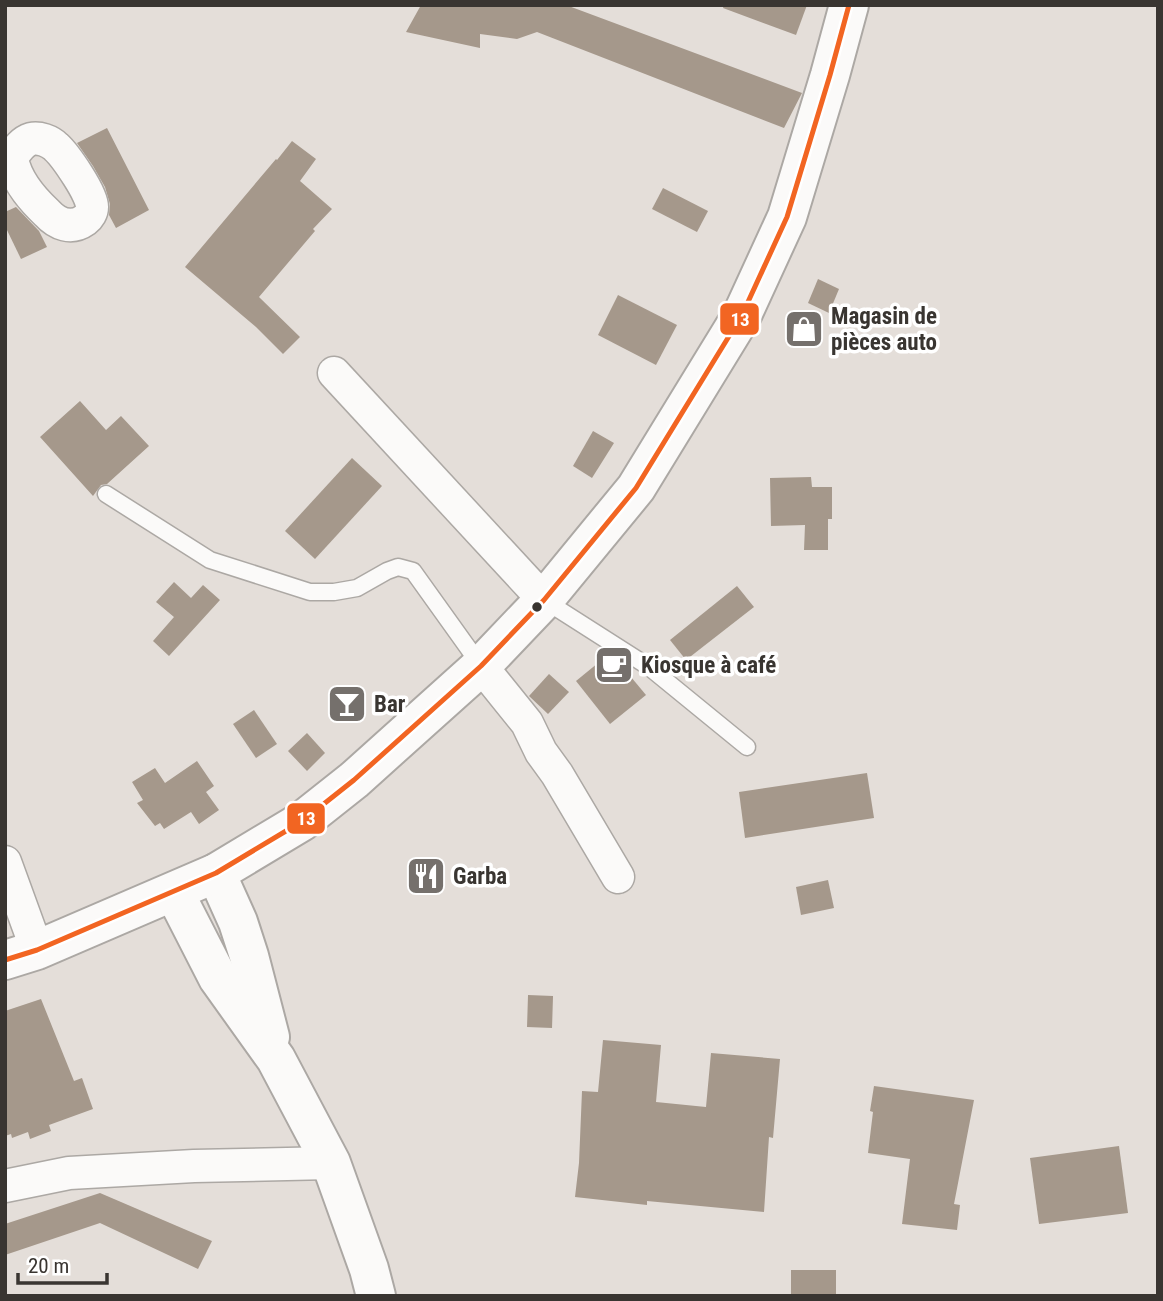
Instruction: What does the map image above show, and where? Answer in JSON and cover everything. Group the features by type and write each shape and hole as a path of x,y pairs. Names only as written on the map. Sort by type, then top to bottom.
{"main road":[{"path":"21,955 216,873 301,822 354,780 481,666 544,600 636,488 742,315 787,217 849,5"},
{"path":"216,873 238,922 276,1059"},
{"path":"174,892 218,978 276,1059 331,1163 376,1296"}],"street":[{"path":"334,373 544,600"},
{"path":"481,666 527,723 541,752 618,877"},
{"path":"5,862 21,955"},
{"path":"5,1186 69,1172 331,1163"}],"lane":[{"path":"106,494 210,560 310,592 356,588 398,567 413,571 481,666"},
{"path":"544,600 649,667 747,747"}],"building":[{"path":"421,5 566,5 802,93 784,128 537,32 517,39 480,34 480,48 406,32"},
{"path":"724,5 807,5 796,35 723,8"},
{"path":"107,128 149,210 116,228 109,215 110,204 105,187 77,143"},
{"path":"292,141 316,159 300,181 332,209 259,297 300,337 283,354 256,327 185,267"},
{"path":"663,188 708,211 697,232 652,209"},
{"path":"16,207 39,231 47,247 21,259 5,226 5,212"},
{"path":"818,279 839,289 829,313 808,303"},
{"path":"618,295 677,325 656,365 598,335"},
{"path":"80,401 106,430 121,416 149,446 107,484 101,485 93,496 40,437"},
{"path":"593,431 614,443 592,478 573,466"},
{"path":"352,458 382,486 315,559 285,531"},
{"path":"811,477 812,487 832,487 828,550 804,550 805,525 771,526 770,478"},
{"path":"174,582 191,598 203,585 220,600 169,656 153,641 174,617 156,602"},
{"path":"737,586 754,607 686,660 670,640"},
{"path":"609,654 646,695 610,724 576,681"},
{"path":"549,674 569,692 548,714 529,696"},
{"path":"254,710 277,744 256,758 233,724"},
{"path":"307,733 325,753 307,771 288,751"},
{"path":"197,761 214,786 206,792 219,810 199,824 191,812 164,829 160,823 155,826 137,803 143,800 132,782 155,768 165,783"},
{"path":"867,773 874,818 745,838 739,792"},
{"path":"828,880 834,908 801,915 796,887"},
{"path":"528,995 553,996 552,1028 527,1027"},
{"path":"41,999 74,1081 82,1078 93,1109 49,1125 51,1131 30,1139 28,1132 12,1138 11,1134 5,1136 5,1011"},
{"path":"603,1040 661,1045 656,1102 706,1107 711,1053 780,1059 773,1138 769,1137 764,1212 647,1201 647,1205 575,1197 582,1091 598,1092"},
{"path":"874,1086 974,1100 954,1204 960,1205 957,1230 902,1224 910,1159 868,1153"},
{"path":"1119,1146 1128,1213 1039,1224 1030,1158"},
{"path":"100,1193 212,1241 198,1269 100,1223 5,1255 5,1224"},
{"path":"791,1270 836,1270 836,1296 791,1296"}],"transit line":[{"name":"13","path":"5,960 37,950 216,873 301,822 354,780 481,666 544,600 636,488 742,315 787,217 849,5"}],"place":[{"name":"Magasin de pièces auto","path":"804,329"},
{"name":"Kiosque à café","path":"614,665"},
{"name":"Bar","path":"347,704"},
{"name":"Garba","path":"426,876"}]}
